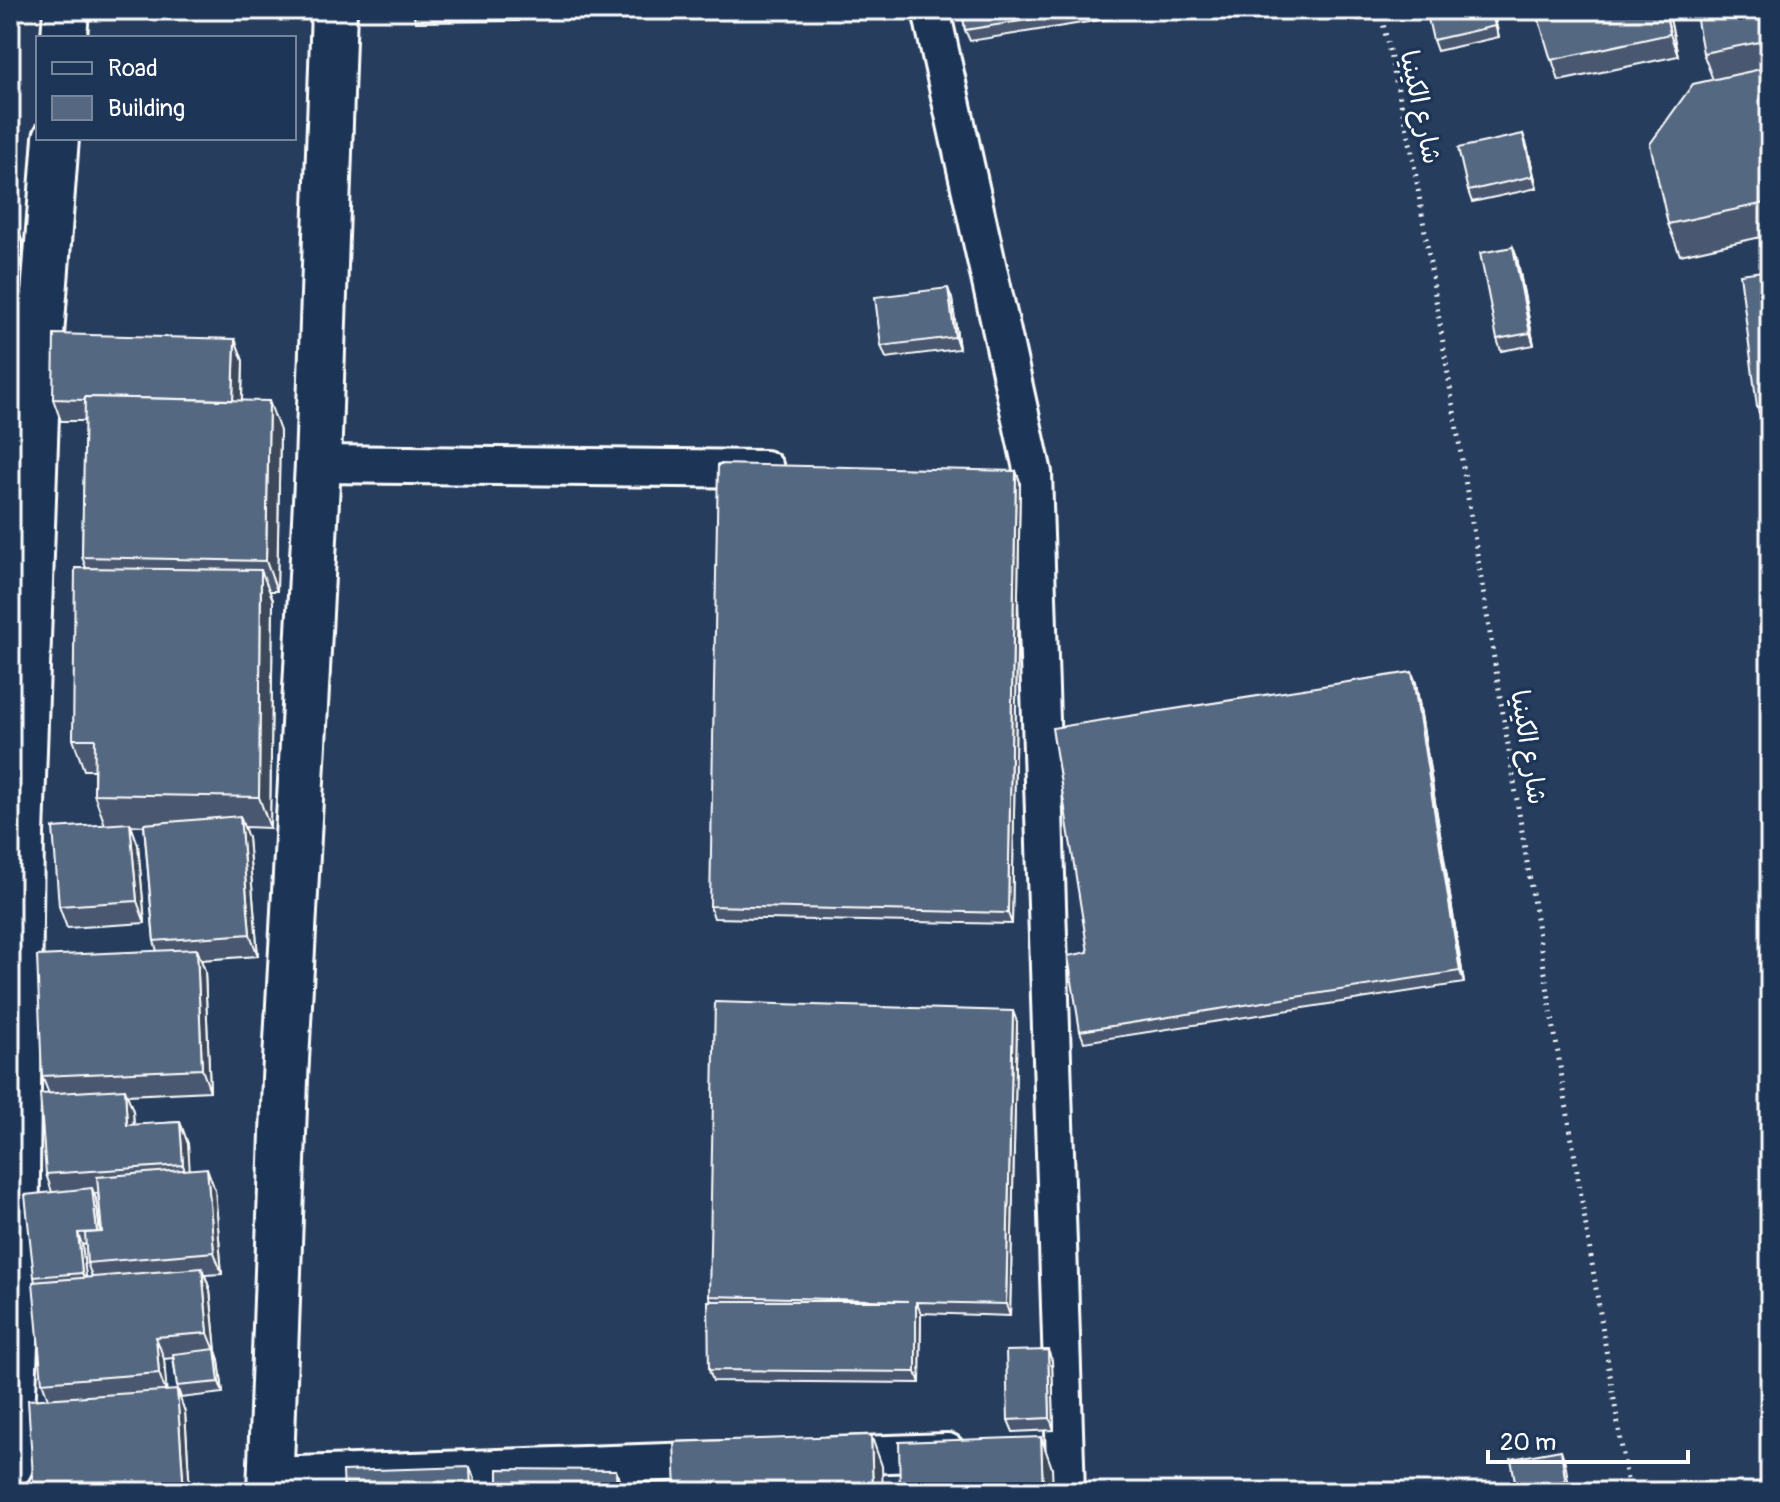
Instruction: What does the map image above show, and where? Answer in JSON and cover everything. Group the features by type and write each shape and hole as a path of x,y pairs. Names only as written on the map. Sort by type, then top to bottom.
{"street":[{"path":"64,36 66,10"},
{"path":"270,1484 285,1079 318,464 334,10"},
{"path":"10,1466 15,1344 21,834 37,387 56,140"}],"lane":[{"path":"931,10 1017,473 1049,1449 1066,1492"},
{"path":"318,464 795,470"},
{"path":"797,1458 986,1451"},
{"path":"270,1484 749,1459"}],"path":[{"name":"شارع الكينيا","path":"1380,10 1412,152 1629,1492"}],"building":[{"path":"962,10 1089,10 965,30"},
{"path":"1426,10 1491,10 1495,26 1433,40"},
{"path":"1536,10 1665,10 1670,34 1551,60"},
{"path":"1695,10 1770,10 1770,40 1703,53"},
{"path":"1770,67 1770,202 1668,224 1650,144 1693,84"},
{"path":"1523,134 1533,176 1468,191 1458,148"},
{"path":"10,219 14,219 11,311 10,311"},
{"path":"1513,247 1530,333 1497,339 1480,253"},
{"path":"1770,270 1770,406 1757,407 1740,274"},
{"path":"948,288 955,337 881,346 875,297"},
{"path":"54,334 235,339 233,400 53,399"},
{"path":"85,397 269,401 266,561 82,557"},
{"path":"718,464 1016,471 1008,913 710,906"},
{"path":"75,568 261,570 259,797 94,794 95,739 73,739"},
{"path":"1412,672 1460,971 1080,1031 1068,956 1088,952 1052,728"},
{"path":"240,816 250,934 154,941 144,824"},
{"path":"130,823 137,901 59,906 53,828"},
{"path":"197,949 202,1069 42,1076 37,956"},
{"path":"715,1002 1013,1011 1006,1304 916,1302 916,1372 709,1370 708,1301 908,1301 709,1296"},
{"path":"125,1089 127,1125 180,1122 183,1165 46,1174 40,1094"},
{"path":"207,1168 214,1252 87,1263 85,1233 102,1232 97,1177"},
{"path":"92,1188 97,1232 78,1233 82,1273 34,1277 25,1195"},
{"path":"202,1268 208,1333 156,1337 159,1373 42,1382 33,1282"},
{"path":"215,1349 219,1382 177,1386 173,1354"},
{"path":"1048,1350 1050,1418 1008,1420 1006,1351"},
{"path":"177,1390 184,1492 34,1492 28,1400"},
{"path":"871,1435 873,1492 676,1492 674,1442"},
{"path":"1041,1437 1043,1492 900,1492 899,1442"},
{"path":"1561,1450 1567,1492 1517,1492 1511,1459"},
{"path":"470,1467 471,1492 344,1492 343,1471"},
{"path":"498,1469 616,1470 617,1492 498,1492"}]}
